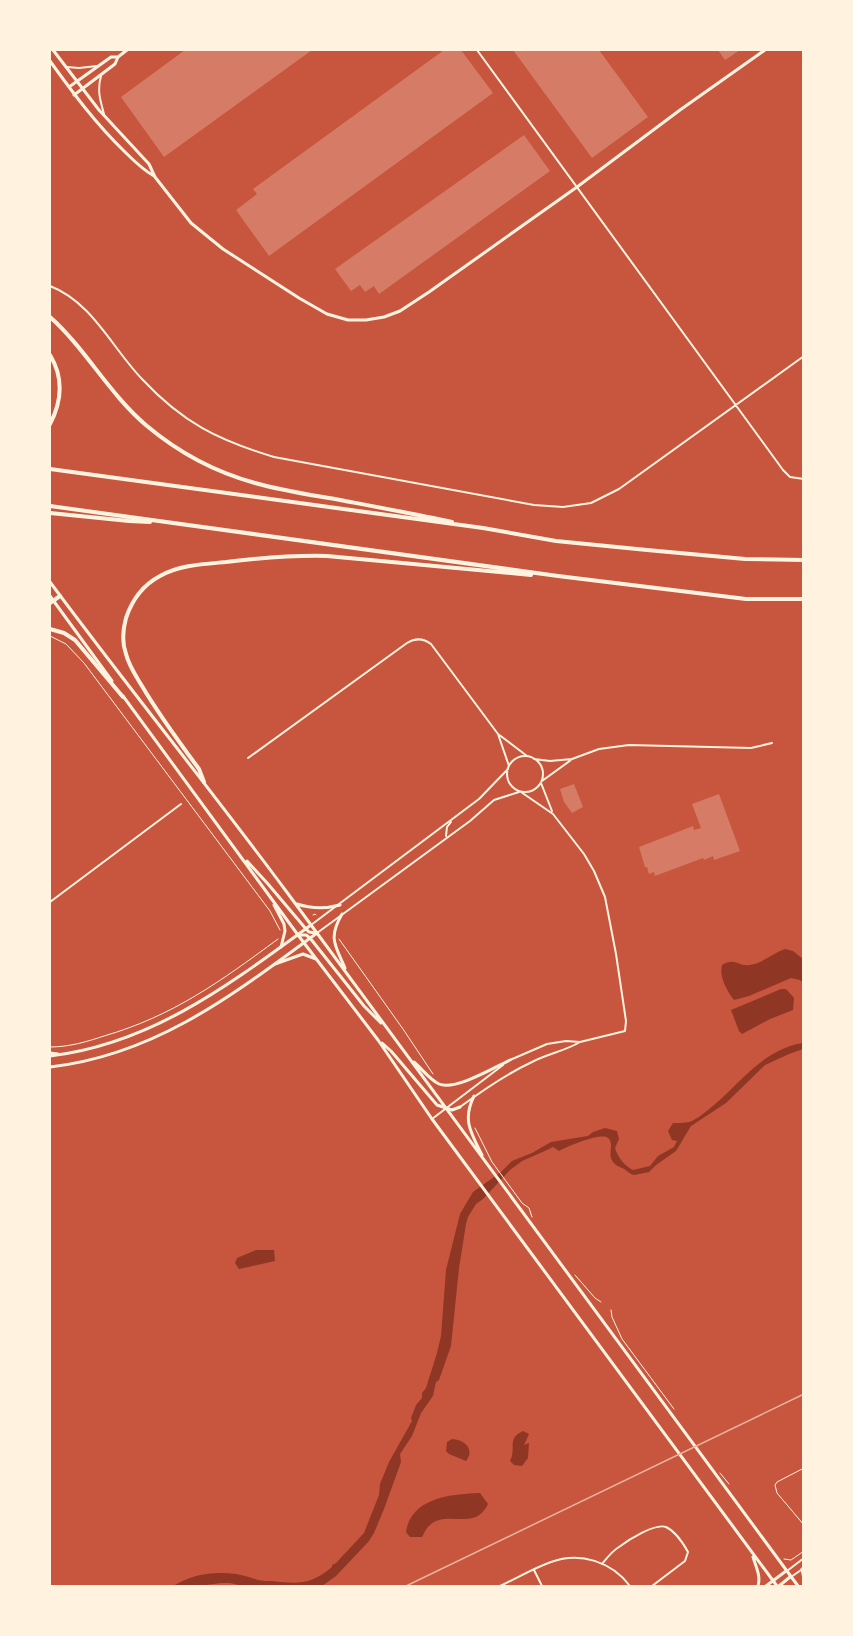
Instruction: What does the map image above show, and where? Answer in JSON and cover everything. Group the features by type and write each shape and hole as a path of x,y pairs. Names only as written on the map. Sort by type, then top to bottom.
{"highway":[{"path":"50,319 62,328 132,413 158,436 202,463 254,483 556,541 745,559 804,560"},
{"path":"50,355 60,386 59,403 50,424"},
{"path":"50,469 483,528"},
{"path":"50,506 558,576 746,599 804,599"},
{"path":"50,513 172,523"},
{"path":"204,782 199,769 151,702 125,653 125,621 132,602 147,584 159,576 178,569 200,565 298,555 558,576"},
{"path":"51,601 60,596"},
{"path":"50,629 64,633 75,640 123,697"}],"main road":[{"path":"53,50 105,117 149,164 155,177 191,223 223,249 299,298 327,314 348,320 384,317 400,311 577,187 670,117 765,50"},
{"path":"74,95 115,64 118,57 127,50"},
{"path":"69,87 111,57 118,57"},
{"path":"50,61 88,113 112,140 145,171 155,177"},
{"path":"50,582 296,904 798,1587"},
{"path":"50,596 51,601 378,1041 432,1119 773,1581 778,1587 790,1577"},
{"path":"237,851 306,929 317,933"},
{"path":"270,895 284,924 285,931 281,947"},
{"path":"296,904 327,908 340,904"},
{"path":"342,914 334,929 334,944 348,975"},
{"path":"50,1054 88,1050 163,1023 228,984 311,925"},
{"path":"50,1067 103,1057 163,1035 214,1006 317,933"},
{"path":"298,935 306,935 310,938 364,1006 388,1029"},
{"path":"275,964 303,954 317,959"},
{"path":"378,1041 391,1051 435,1103 452,1110 460,1107"},
{"path":"409,1058 437,1083 445,1086 467,1080 510,1060"},
{"path":"474,1096 467,1116 475,1142 487,1164"},
{"path":"752,1552 759,1573 758,1587"},
{"path":"803,1569 804,1579"},
{"path":"766,1587 786,1571"}],"street":[{"path":"477,50 783,470 790,477 804,479"},
{"path":"66,66 87,68 100,65"},
{"path":"101,75 98,87 105,117"},
{"path":"50,286 60,290 90,314 141,378 170,406 202,429 237,446 274,458 523,503 563,507 591,503 619,489 804,356"},
{"path":"248,758 406,643 416,639 425,640 431,644 498,734 527,757 550,761 572,759 599,749 629,746 751,748 772,743"},
{"path":"498,734 508,768 508,780 514,789 553,814"},
{"path":"311,925 479,799 515,759 527,757"},
{"path":"460,1107 501,1078 533,1061 570,1048 580,1042 625,1031 626,1021 605,897 586,857 553,814 541,782 542,769 534,759"},
{"path":"317,933 447,838 494,800 532,791 572,759"},
{"path":"50,902 181,804"},
{"path":"447,838 447,827 452,819"},
{"path":"432,1119 510,1060 547,1044 566,1041 580,1042"},
{"path":"602,1563 617,1548 637,1536 659,1526 668,1528 688,1552 685,1561 652,1587"},
{"path":"500,1587 551,1562 568,1557 602,1563 611,1568 630,1587"},
{"path":"786,1571 804,1558"},
{"path":"790,1577 803,1569"},
{"path":"534,1570 542,1587"}],"path":[{"path":"50,636 66,644 84,663 270,911 279,926 280,934"},
{"path":"339,934 341,943 436,1078"},
{"path":"50,1047 64,1047 86,1042 154,1019 205,991 279,937"},
{"path":"473,1125 492,1162 524,1205 529,1208 533,1220"},
{"path":"575,1275 601,1302"},
{"path":"611,1310 622,1339 663,1392 678,1416"},
{"path":"804,1468 777,1482 775,1489 804,1525"},
{"path":"784,1559 791,1560 804,1551"}],"shaded area":[{"path":"785,949 793,951 803,959 803,983 791,978 734,1000 726,988 721,970 722,965 730,962 755,964"},
{"path":"786,989 794,998 793,1010 742,1034 731,1010"},
{"path":"803,1043 803,1049 765,1065 726,1103 691,1126 676,1151 649,1172 634,1175 616,1165 611,1157 610,1141 608,1138 598,1137 559,1151 553,1147 522,1161 476,1204 466,1224 451,1346 439,1380 436,1382 433,1396 421,1413 412,1436 400,1454 401,1462 374,1533 336,1576 322,1586 243,1586 221,1583 173,1586 195,1576 220,1573 239,1574 263,1581 304,1582 332,1567 364,1533 389,1462 412,1421 416,1405 426,1388 441,1336 446,1270 460,1214 473,1192 512,1161 551,1142 588,1136 605,1128 617,1131 619,1139 615,1148 627,1166 633,1170 650,1166 658,1156 674,1147 677,1141 672,1140 668,1131 673,1123 696,1119 763,1061 788,1047"},
{"path":"256,1250 274,1250 275,1261 239,1269 235,1263 237,1258"},
{"path":"523,1431 529,1434 524,1445 529,1443 528,1458 522,1466 514,1465 510,1461 513,1440"},
{"path":"452,1439 465,1443 469,1449 469,1457 466,1461 446,1451 447,1442"},
{"path":"480,1493 488,1504 476,1517 437,1521 429,1526 422,1537 410,1537 406,1532 416,1511 424,1505 446,1497"}],"building":[{"path":"185,50 312,50 164,157 121,97"},
{"path":"444,50 461,50 493,93 269,256 236,210 257,194 253,189"},
{"path":"513,50 599,50 648,117 592,158"},
{"path":"718,50 740,50 725,60"},
{"path":"524,135 550,171 379,294 374,286 365,292 360,285 351,291 335,269"},
{"path":"574,784 583,807 572,813 564,802 560,789"},
{"path":"719,794 740,851 714,860 713,856 704,860 703,858 655,876 654,872 649,874 639,847 693,826 694,830 701,828 692,804"}],"railway":[{"path":"406,1586 804,1394"}]}
